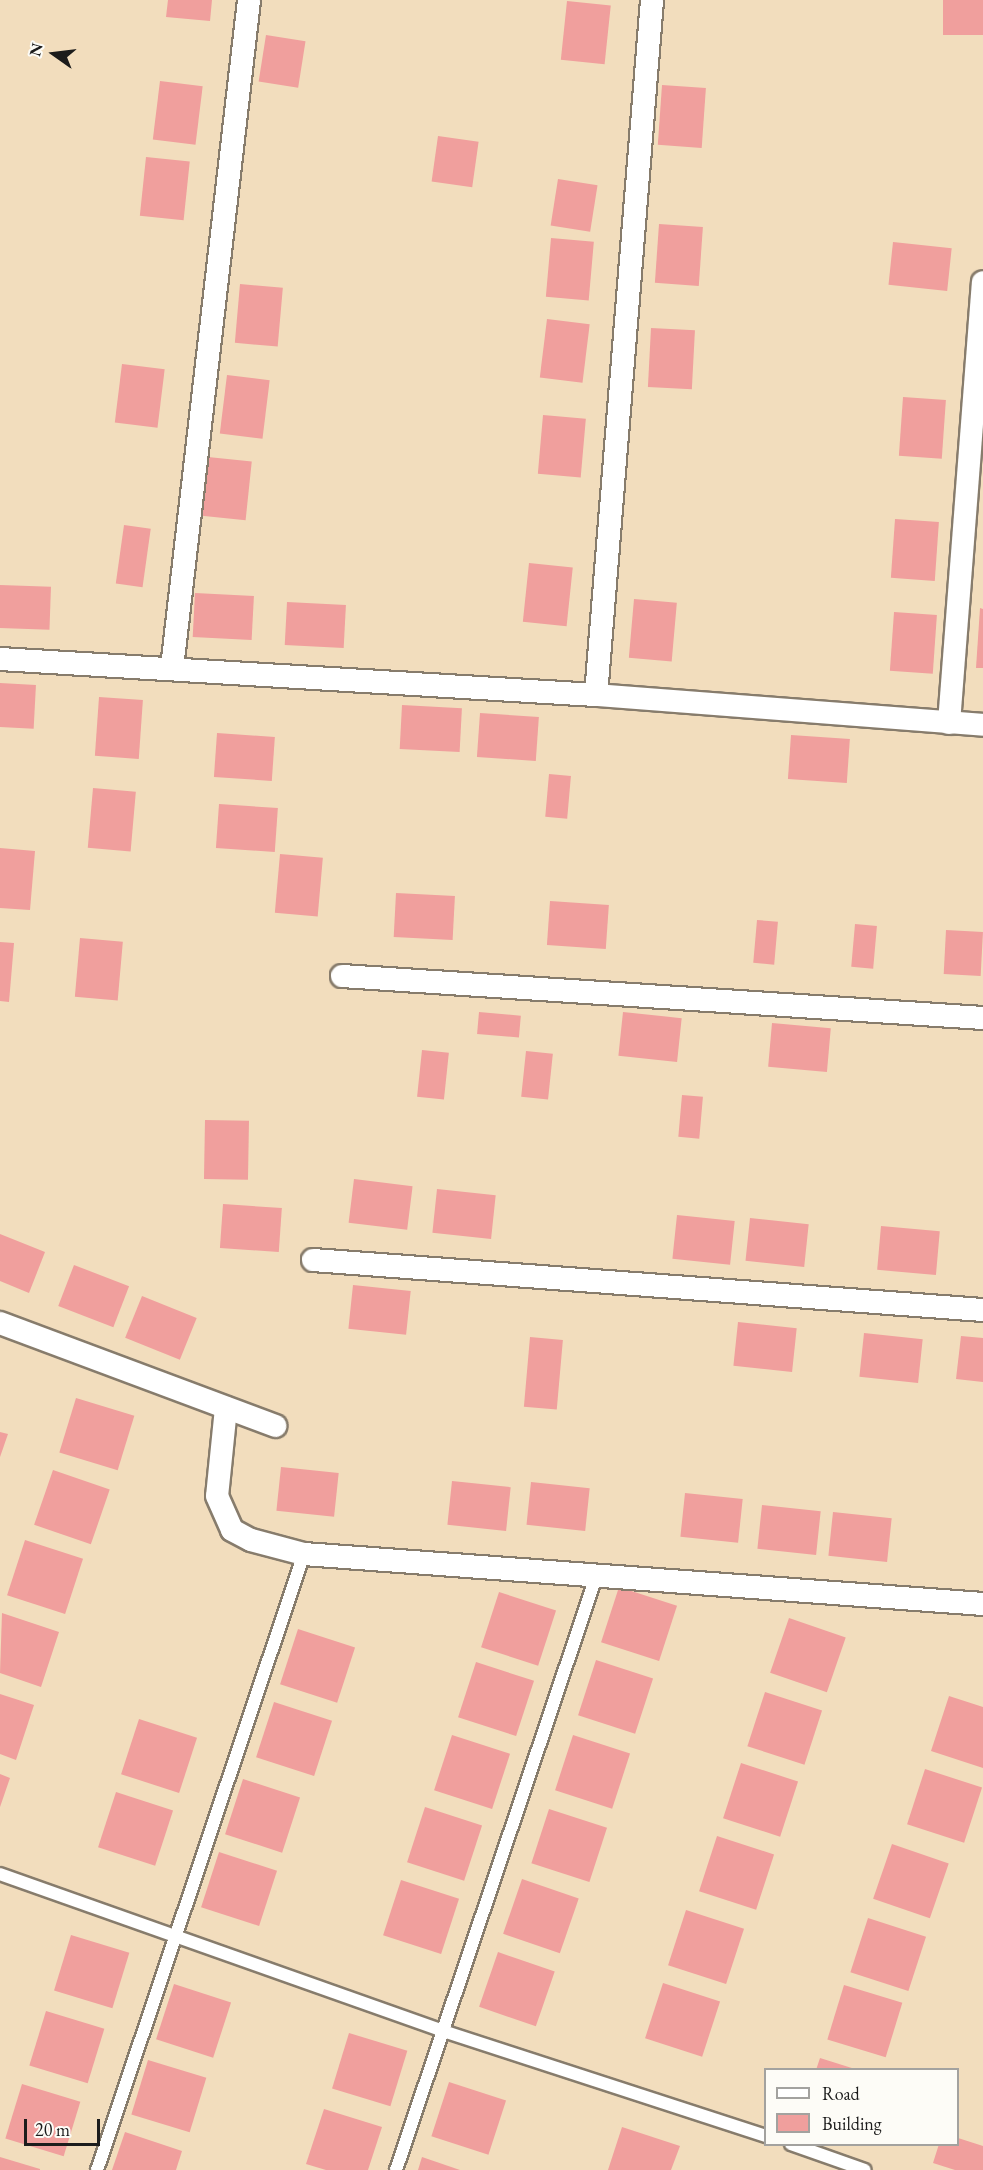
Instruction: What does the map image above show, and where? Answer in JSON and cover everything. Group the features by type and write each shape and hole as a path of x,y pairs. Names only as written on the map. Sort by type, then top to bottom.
{"street":[{"path":"172,668 249,0"},
{"path":"596,695 652,0"},
{"path":"949,723 979,385 983,282"},
{"path":"0,659 596,695 983,725"},
{"path":"342,976 983,1018"},
{"path":"313,1260 983,1310"},
{"path":"0,1323 275,1426"},
{"path":"226,1408 217,1496 232,1530 251,1540 304,1554 983,1604"}],"lane":[{"path":"97,2170 304,1554"},
{"path":"396,2170 597,1574"},
{"path":"0,1874 443,2031 764,2136"},
{"path":"794,2146 865,2170"}],"building":[{"path":"168,0 212,0 210,21 166,17"},
{"path":"943,0 983,0 983,35 943,35"},
{"path":"567,1 611,6 605,64 561,60"},
{"path":"266,35 306,41 298,88 259,81"},
{"path":"160,81 203,86 195,145 153,140"},
{"path":"662,85 706,88 702,148 658,145"},
{"path":"438,136 479,142 472,187 432,182"},
{"path":"146,157 190,162 184,220 140,216"},
{"path":"558,179 598,185 590,232 551,225"},
{"path":"659,224 703,227 699,286 655,283"},
{"path":"551,238 594,242 589,301 546,297"},
{"path":"893,242 952,248 947,291 889,285"},
{"path":"240,284 283,288 278,347 235,343"},
{"path":"547,319 590,324 582,383 540,378"},
{"path":"651,328 695,330 692,389 648,387"},
{"path":"122,364 165,369 157,428 115,423"},
{"path":"227,375 270,380 262,439 220,434"},
{"path":"903,397 946,400 942,459 899,456"},
{"path":"543,415 586,419 581,478 538,474"},
{"path":"208,457 252,462 246,520 202,516"},
{"path":"895,519 939,522 935,581 891,578"},
{"path":"124,525 151,529 143,587 116,583"},
{"path":"529,563 573,568 567,626 523,622"},
{"path":"0,585 51,587 49,630 0,628"},
{"path":"195,593 254,596 252,640 193,637"},
{"path":"634,599 677,603 672,662 629,658"},
{"path":"287,602 346,605 344,648 285,645"},
{"path":"980,608 983,609 983,668 976,668"},
{"path":"894,612 937,615 933,674 890,671"},
{"path":"0,683 36,685 34,729 0,727"},
{"path":"99,697 143,700 139,759 95,756"},
{"path":"402,705 462,708 460,752 400,749"},
{"path":"480,713 539,717 536,761 477,757"},
{"path":"217,733 275,737 272,781 214,777"},
{"path":"791,735 850,739 847,783 788,779"},
{"path":"549,774 571,776 567,819 545,817"},
{"path":"93,788 136,792 131,852 88,848"},
{"path":"219,804 278,808 275,852 216,848"},
{"path":"0,848 35,851 30,910 0,908"},
{"path":"280,854 323,858 318,917 275,913"},
{"path":"396,893 455,896 453,940 394,937"},
{"path":"550,901 609,905 606,949 547,945"},
{"path":"757,920 778,922 774,965 753,963"},
{"path":"855,924 877,926 873,969 851,967"},
{"path":"946,930 983,932 981,976 944,974"},
{"path":"80,938 123,942 118,1001 75,997"},
{"path":"0,942 14,943 9,1002 0,1001"},
{"path":"479,1012 521,1016 519,1038 477,1034"},
{"path":"623,1012 682,1018 677,1062 618,1056"},
{"path":"772,1023 831,1028 827,1072 768,1067"},
{"path":"422,1050 449,1053 444,1100 417,1097"},
{"path":"526,1051 553,1054 548,1100 521,1097"},
{"path":"682,1095 703,1097 699,1139 678,1137"},
{"path":"205,1120 249,1121 248,1180 204,1179"},
{"path":"354,1179 413,1186 407,1230 349,1223"},
{"path":"437,1189 496,1195 491,1239 432,1233"},
{"path":"223,1204 282,1208 279,1252 220,1248"},
{"path":"677,1215 735,1221 730,1265 672,1259"},
{"path":"750,1218 809,1224 804,1267 746,1261"},
{"path":"881,1226 940,1231 936,1275 877,1270"},
{"path":"0,1234 45,1252 29,1293 0,1281"},
{"path":"74,1265 129,1286 113,1327 58,1306"},
{"path":"353,1285 411,1291 406,1335 348,1329"},
{"path":"142,1296 197,1318 180,1360 125,1338"},
{"path":"738,1322 797,1328 792,1372 733,1366"},
{"path":"864,1333 923,1339 918,1383 859,1377"},
{"path":"961,1336 983,1338 983,1382 956,1379"},
{"path":"530,1337 563,1340 557,1410 524,1407"},
{"path":"76,1398 134,1416 118,1470 59,1453"},
{"path":"0,1432 8,1434 0,1457"},
{"path":"281,1467 339,1473 334,1517 276,1511"},
{"path":"53,1470 110,1490 91,1544 34,1525"},
{"path":"452,1481 511,1487 506,1531 447,1525"},
{"path":"531,1482 590,1488 585,1531 527,1525"},
{"path":"685,1493 743,1499 738,1543 680,1537"},
{"path":"762,1505 821,1511 816,1555 757,1549"},
{"path":"833,1512 892,1518 887,1562 828,1556"},
{"path":"25,1540 83,1559 65,1614 7,1595"},
{"path":"619,1587 677,1606 659,1661 601,1642"},
{"path":"499,1592 556,1611 538,1666 481,1647"},
{"path":"2,1613 59,1632 41,1687 0,1673"},
{"path":"789,1618 846,1638 827,1692 770,1673"},
{"path":"298,1629 355,1648 337,1703 280,1684"},
{"path":"596,1660 653,1679 635,1734 578,1715"},
{"path":"476,1662 534,1681 516,1736 458,1717"},
{"path":"765,1692 822,1711 804,1765 747,1746"},
{"path":"0,1694 34,1705 16,1760 0,1754"},
{"path":"949,1696 983,1707 983,1768 931,1751"},
{"path":"274,1702 332,1721 314,1776 256,1757"},
{"path":"139,1719 197,1738 179,1793 121,1774"},
{"path":"452,1735 510,1754 492,1809 434,1790"},
{"path":"573,1735 630,1754 612,1809 555,1790"},
{"path":"741,1763 798,1782 780,1837 723,1818"},
{"path":"925,1769 982,1788 964,1843 907,1824"},
{"path":"0,1774 10,1778 0,1807"},
{"path":"243,1779 300,1798 282,1853 225,1834"},
{"path":"116,1792 173,1811 155,1866 98,1847"},
{"path":"425,1807 482,1826 464,1881 407,1862"},
{"path":"549,1809 607,1828 589,1882 531,1863"},
{"path":"717,1836 774,1855 756,1910 699,1891"},
{"path":"892,1844 949,1864 930,1918 873,1899"},
{"path":"219,1852 277,1871 259,1926 201,1907"},
{"path":"522,1879 579,1899 560,1953 503,1934"},
{"path":"401,1880 459,1899 441,1954 383,1935"},
{"path":"686,1910 744,1929 726,1984 668,1965"},
{"path":"868,1918 926,1937 908,1991 850,1972"},
{"path":"71,1935 129,1953 112,2008 54,1990"},
{"path":"498,1952 555,1972 536,2026 479,2007"},
{"path":"663,1983 720,2002 702,2057 645,2038"},
{"path":"174,1984 231,2003 213,2058 156,2039"},
{"path":"844,1985 902,2003 886,2057 827,2040"},
{"path":"46,2011 104,2029 88,2083 29,2066"},
{"path":"349,2033 407,2051 390,2106 332,2088"},
{"path":"820,2058 852,2068 817,2068"},
{"path":"148,2060 206,2078 190,2132 131,2115"},
{"path":"449,2082 506,2101 488,2155 431,2136"},
{"path":"22,2084 80,2102 64,2156 5,2139"},
{"path":"324,2109 382,2127 368,2170 326,2170 306,2164"},
{"path":"622,2127 680,2146 671,2170 608,2170"},
{"path":"125,2132 182,2151 176,2170 112,2170"},
{"path":"959,2138 983,2146 983,2170 955,2170 933,2163 938,2146 959,2146"},
{"path":"0,2157 40,2169 40,2170 0,2170"},
{"path":"422,2157 460,2170 418,2170"}]}
